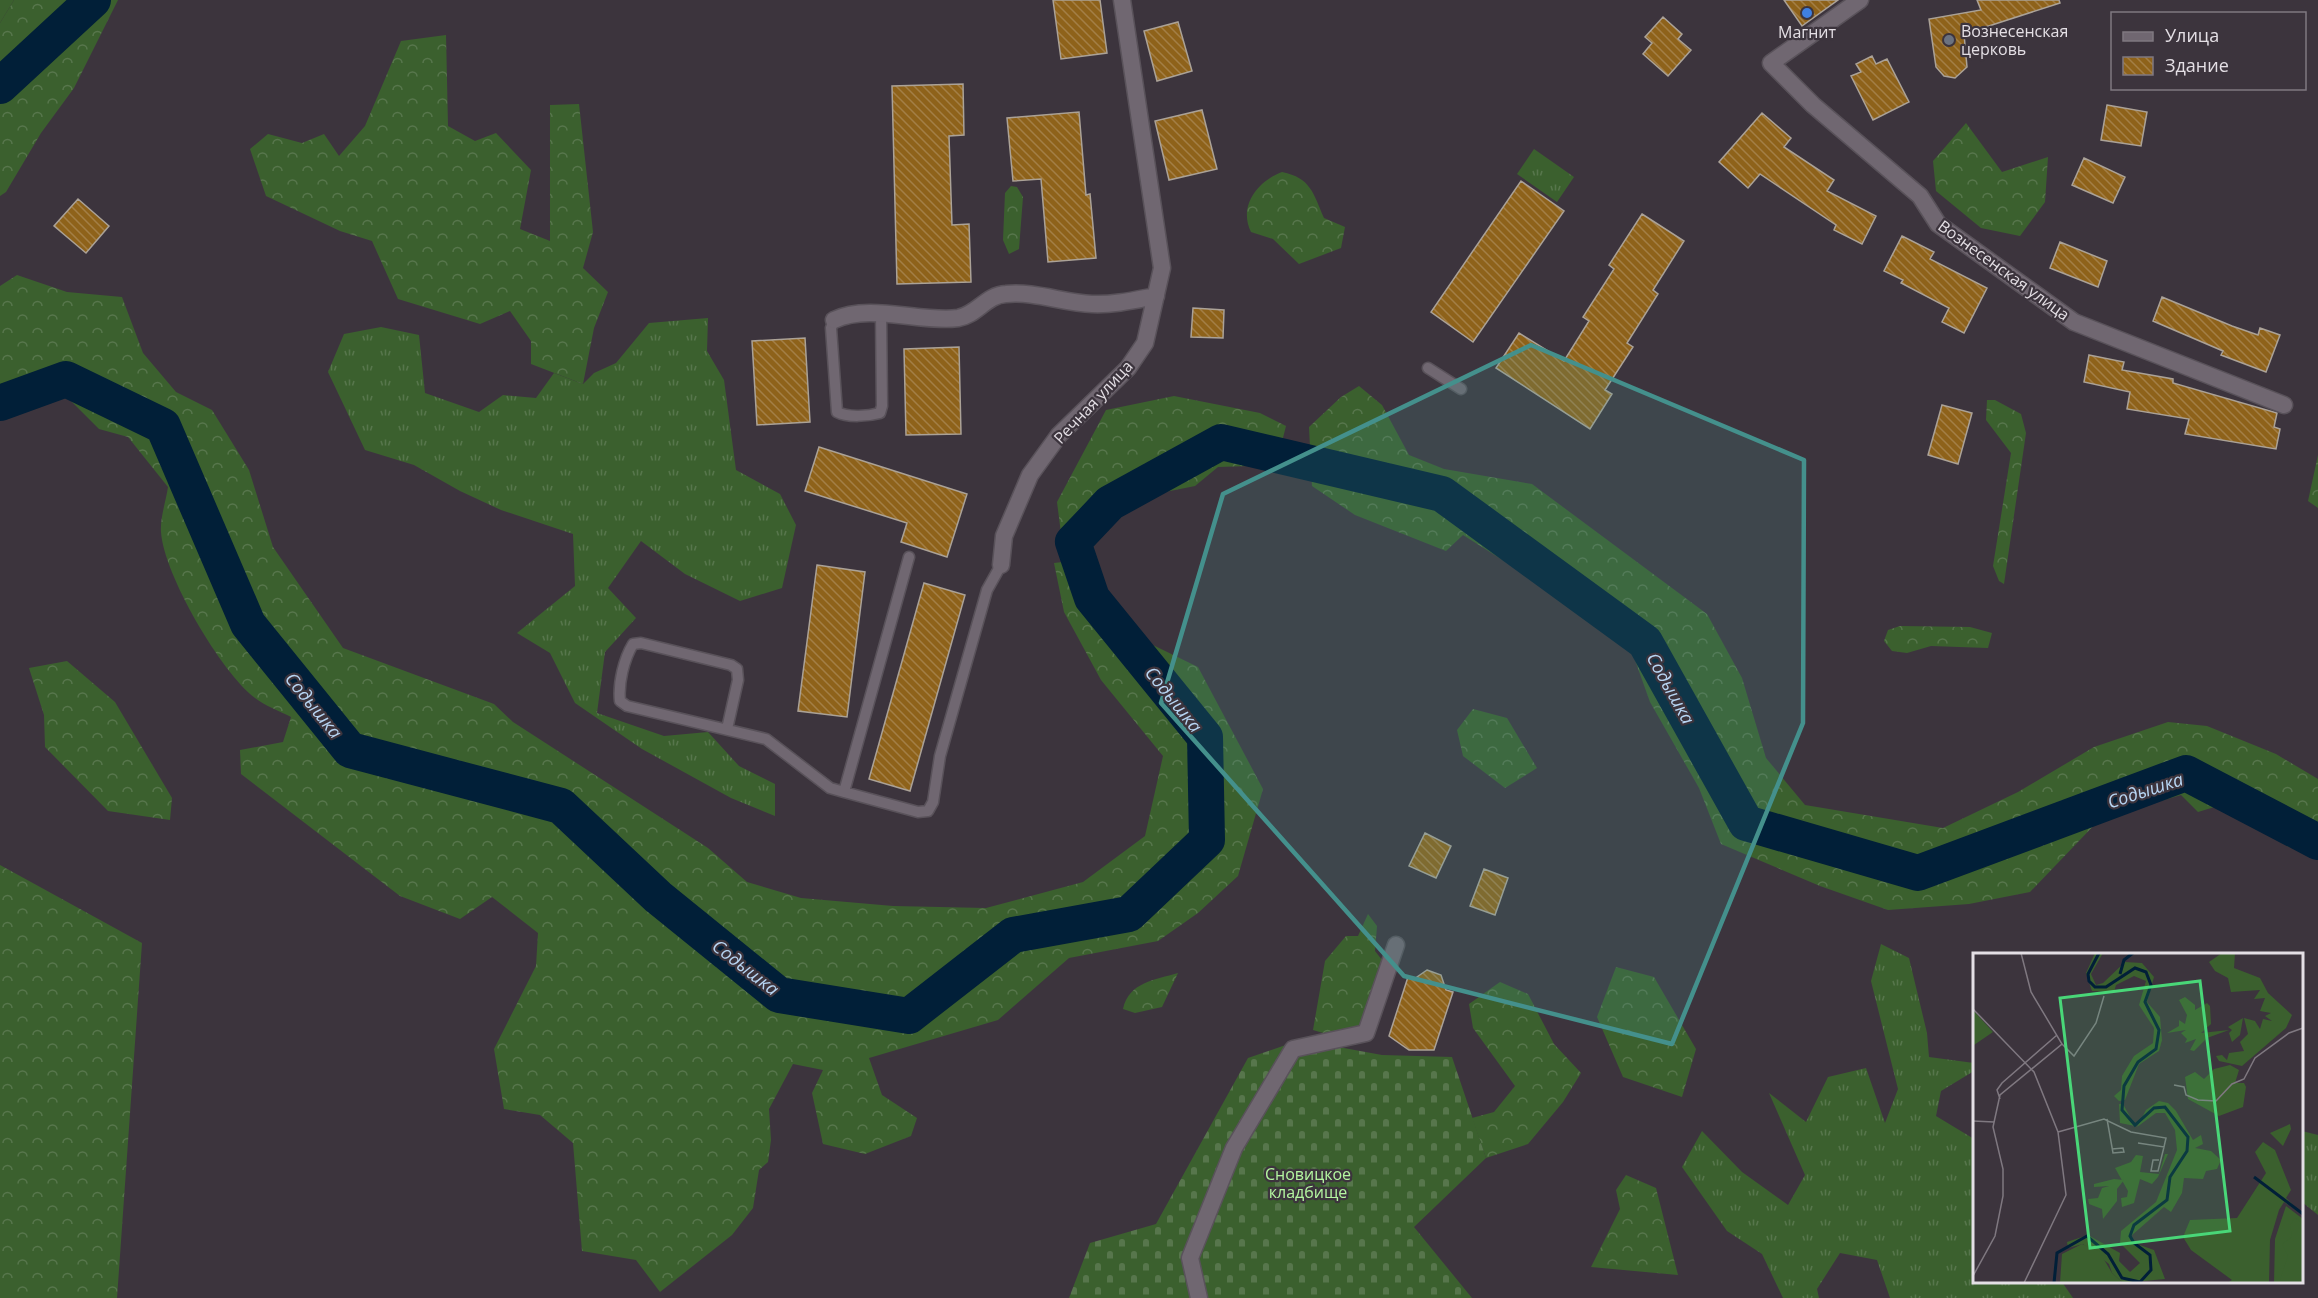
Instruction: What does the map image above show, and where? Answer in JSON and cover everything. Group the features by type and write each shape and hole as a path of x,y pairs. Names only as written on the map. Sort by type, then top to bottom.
{"street":[{"name":"Речная улица","path":"1001,565 1004,536 1030,475 1059,435 1134,360 1145,343 1162,268 1122,0"},
{"name":"Вознесенская улица","path":"1860,0 1771,63 1813,105 1920,196 1938,224 2073,322 2284,405"},
{"path":"834,320 842,316 881,314 957,318 975,313 988,300 1004,293 1093,304 1156,296"},
{"path":"1200,1298 1190,1258 1234,1148 1293,1049 1366,1033 1396,945"}],"lane":[{"path":"834,320 831,328 837,412 842,415 874,415 880,413 882,406 881,314"},
{"path":"1428,368 1461,389"},
{"path":"844,792 909,557"},
{"path":"727,729 738,680 737,669 731,665 641,643 633,644 628,652 619,691 620,700 627,705 766,739 830,788 918,812 928,811 933,802 940,756 987,590 1001,565"}],"highlighted area":[{"path":"1531,345 1804,460 1803,723 1672,1044 1404,976 1161,703 1223,494"}],"green space":[{"path":"0,0 14,0 0,23"},
{"path":"14,0 118,0 74,88 41,133 6,192 0,196 0,23"},
{"path":"446,35 448,126 475,141 496,133 531,170 520,229 550,241 550,105 579,104 593,232 583,268 608,292 594,328 583,384 531,364 531,341 510,311 480,324 398,299 372,241 340,231 266,196 250,149 268,134 302,143 324,134 339,156 365,126 401,41"},
{"path":"1966,123 2002,172 2048,157 2045,202 2020,236 1981,228 1936,191 1933,161"},
{"path":"1534,149 1574,177 1557,202 1517,174"},
{"path":"1282,172 1299,178 1310,188 1324,218 1345,227 1341,248 1299,264 1273,239 1251,232 1247,213 1253,196 1265,182"},
{"path":"1011,186 1017,187 1023,197 1019,249 1009,254 1003,240 1005,193"},
{"path":"17,275 67,292 122,297 143,353 176,392 212,410 249,470 273,547 343,648 494,704 513,722 708,848 747,882 801,898 893,906 986,908 1083,882 1145,836 1163,756 1101,680 1064,612 1054,563 1071,561 1083,611 1198,667 1263,789 1238,876 1198,913 1158,941 1069,958 998,1020 869,1058 882,1095 917,1118 911,1136 865,1154 823,1144 812,1093 823,1070 793,1064 769,1109 771,1140 768,1162 759,1170 753,1208 732,1235 660,1292 636,1260 582,1251 573,1143 540,1115 504,1109 494,1049 536,966 538,933 492,897 460,919 400,896 241,774 240,750 283,742 291,717 259,701 241,685 226,667 196,621 172,572 161,532 168,487 128,437 99,429 66,396 65,379 0,403 0,286"},
{"path":"708,318 707,351 724,380 736,470 780,494 796,525 782,588 740,601 685,574 641,541 608,588 636,618 605,652 597,713 664,736 708,732 739,766 775,784 775,816 731,798 642,749 575,703 550,653 517,633 575,586 573,534 501,510 460,491 414,465 365,450 328,372 344,334 381,327 419,335 425,393 479,412 503,395 536,398 554,373 583,384 594,373 616,363 649,323"},
{"path":"1359,386 1382,405 1409,455 1444,469 1532,484 1707,614 1742,678 1766,758 1805,805 1943,828 2018,792 2094,747 2168,722 2207,726 2276,754 2318,779 2318,856 2289,847 2221,805 2198,812 2181,795 2100,819 2030,892 1969,904 1888,910 1820,886 1721,844 1699,788 1650,702 1631,649 1542,585 1463,535 1446,551 1355,515 1312,486 1309,427 1341,397"},
{"path":"1174,396 1260,413 1286,426 1276,465 1218,467 1195,486 1155,494 1062,541 1057,502 1106,410"},
{"path":"1987,400 1995,400 2021,414 2026,433 2004,584 1999,581 1993,566 2011,453 1986,420"},
{"path":"2318,455 2318,508 2308,501"},
{"path":"1900,626 1970,627 1992,633 1988,648 1931,646 1907,653 1892,651 1884,641 1888,630"},
{"path":"67,661 115,702 172,798 170,820 108,811 45,747 44,715 29,668"},
{"path":"1473,709 1507,718 1537,768 1505,788 1463,756 1457,730"},
{"path":"0,865 142,943 117,1298 0,1298"},
{"path":"1368,914 1377,926 1375,951 1382,960 1368,1026 1340,1038 1313,1030 1325,961 1346,936 1358,936"},
{"path":"1881,944 1909,958 1927,1033 1929,1057 1973,1063 1973,1072 1941,1091 1936,1116 1973,1138 1973,1283 2063,1283 2073,1298 1890,1298 1877,1260 1840,1253 1817,1289 1819,1298 1783,1298 1762,1254 1727,1231 1682,1167 1702,1131 1742,1172 1788,1205 1805,1175 1769,1093 1806,1122 1828,1077 1866,1068 1885,1123 1898,1089 1871,981"},
{"path":"1616,967 1654,977 1696,1049 1682,1097 1623,1077 1597,1017"},
{"path":"1178,973 1162,1007 1135,1013 1123,1009 1126,1000 1137,988 1152,980"},
{"path":"1500,982 1528,994 1554,1044 1581,1073 1563,1102 1528,1144 1486,1158 1472,1118 1494,1112 1515,1086 1473,1028 1469,1004"},
{"name":"Сновицкое кладбище","path":"1300,1040 1382,1055 1452,1057 1486,1158 1414,1227 1472,1298 1069,1298 1090,1243 1156,1224 1248,1058"},
{"path":"2303,1131 2318,1135 2318,1215 2303,1203"},
{"path":"1626,1175 1656,1188 1678,1275 1591,1267 1620,1209 1616,1190"}],"building":[{"path":"1053,0 1100,0 1107,53 1061,59"},
{"name":"Магнит","path":"1784,0 1838,0 1802,26"},
{"path":"1977,0 2059,0 2060,3 1964,34 1967,67 1955,78 1944,76 1936,67 1929,19 1981,10"},
{"path":"1663,17 1682,34 1678,39 1691,50 1668,76 1643,54 1652,43 1645,37"},
{"path":"1178,22 1192,71 1157,81 1144,31"},
{"path":"1872,56 1876,64 1887,59 1909,102 1873,120 1851,76 1861,72 1856,64"},
{"path":"963,84 964,135 949,136 952,225 969,224 971,282 897,284 892,86"},
{"path":"2107,105 2147,112 2141,146 2101,140"},
{"path":"1202,110 1217,169 1169,180 1155,121"},
{"path":"1079,112 1086,195 1090,194 1096,258 1048,262 1041,179 1013,181 1007,118"},
{"path":"1762,113 1791,138 1784,147 1834,180 1827,191 1876,216 1862,244 1834,230 1836,225 1760,174 1748,188 1719,162"},
{"path":"2084,158 2125,177 2113,203 2072,185"},
{"path":"1521,181 1564,211 1473,342 1431,312"},
{"path":"78,199 109,226 86,253 54,226"},
{"path":"1642,214 1684,241 1653,290 1658,294 1627,343 1633,347 1605,390 1612,394 1590,429 1496,368 1519,333 1564,361 1589,321 1583,317 1614,269 1609,265"},
{"path":"1902,236 1934,252 1930,259 1987,288 1964,333 1942,322 1949,308 1901,283 1903,280 1884,271"},
{"path":"2060,242 2107,261 2098,287 2050,268"},
{"path":"2162,297 2258,335 2260,328 2280,335 2266,372 2221,355 2223,351 2153,321"},
{"path":"1193,308 1224,310 1223,338 1191,337"},
{"path":"805,338 810,422 757,425 752,341"},
{"path":"959,347 961,434 906,435 904,349"},
{"path":"2089,355 2124,362 2122,370 2173,379 2173,383 2277,413 2274,427 2280,429 2276,449 2185,434 2189,419 2127,409 2130,392 2084,382"},
{"path":"1942,405 1972,413 1958,464 1928,455"},
{"path":"819,447 967,494 947,557 901,542 907,523 805,491"},
{"path":"817,565 865,572 847,717 798,711"},
{"path":"924,583 965,595 910,791 869,779"},
{"path":"1425,833 1451,846 1436,878 1409,866"},
{"path":"1484,869 1508,878 1495,915 1470,906"},
{"path":"1427,970 1441,975 1446,990 1453,992 1434,1050 1409,1050 1389,1036 1408,977 1414,979"}],"waterway":[{"name":"Содышка","path":"0,86 93,0"},
{"name":"Содышка","path":"0,403 66,379 163,426 248,624 350,750 561,806 658,897 779,995 909,1016 1013,935 1129,914 1207,840 1205,737 1092,598 1073,542 1110,503 1221,442 1442,494 1645,642 1746,823 1918,873 2186,773 2318,842"}],"place":[{"name":"Магнит","path":"1807,13"},
{"name":"Вознесенская церковь","path":"1949,40"}]}
